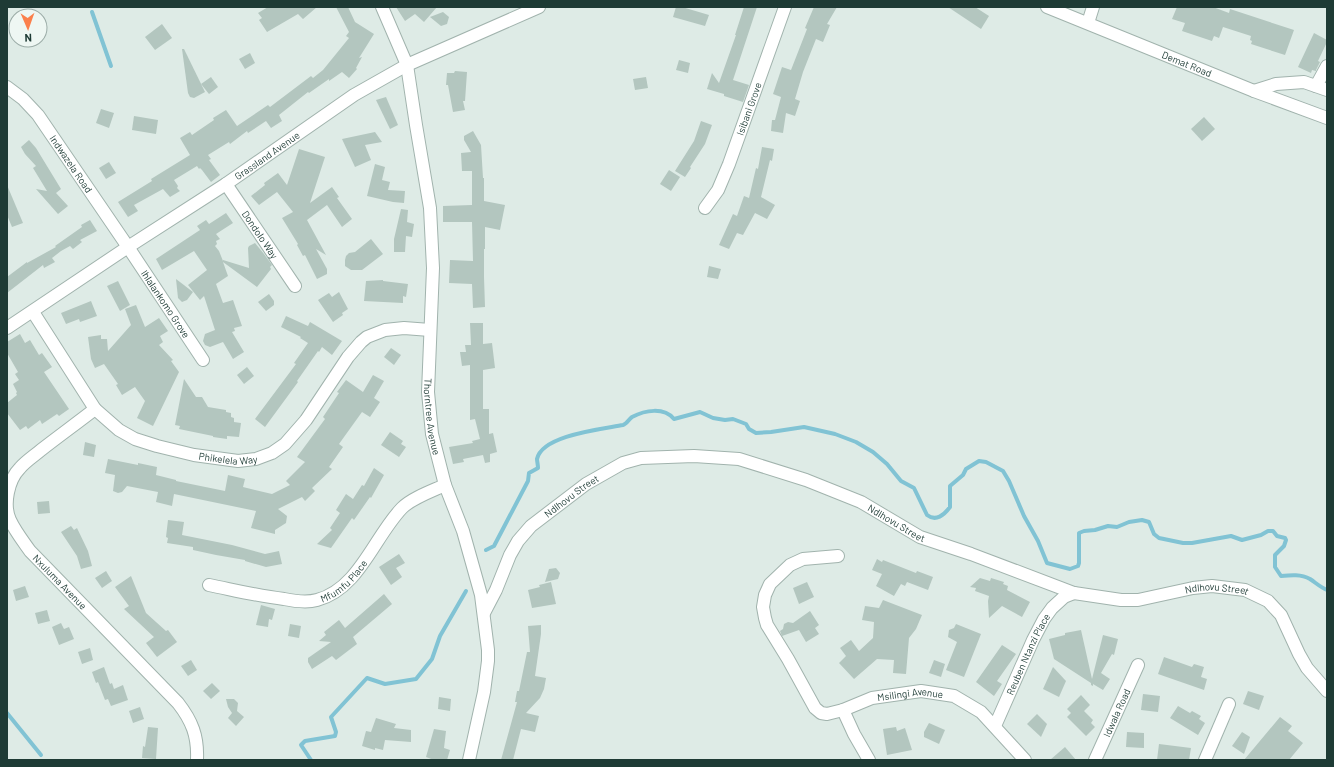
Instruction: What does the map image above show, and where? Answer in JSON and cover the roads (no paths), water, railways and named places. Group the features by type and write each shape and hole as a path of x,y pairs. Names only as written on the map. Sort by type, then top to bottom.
{"street":[{"name":"Thorntree Avenue","path":"382,7 407,65 430,208 433,268 428,392 432,434 445,485 463,531 481,594 484,613 488,661 484,692 469,760"},
{"name":"Grassland Avenue","path":"7,328 128,247 226,184 354,95 407,65 539,7"},
{"name":"Isibani Grove","path":"705,208 718,190 729,164 785,7"},
{"name":"Demat Road","path":"1047,7 1254,91 1327,118"},
{"path":"1088,23 1093,7"},
{"path":"1254,91 1276,84 1304,82 1322,88 1327,66"},
{"name":"Indwazela Road","path":"7,87 23,99 38,115 128,247"},
{"name":"Dondolo Way","path":"226,184 295,286"},
{"name":"Ihlalankomo Grove","path":"128,247 202,360"},
{"name":"Phikelela Way","path":"33,312 95,409 118,430 135,439 157,446 194,455 238,461 256,459 285,444 306,420 348,357 361,342 385,330 404,328 430,330"},
{"name":"Nxuluma Avenue","path":"95,409 62,433 19,468 12,480 7,510 18,535 30,551 178,703 184,711 196,736 198,745 197,759"},
{"name":"Ndlhovu Street","path":"484,613 496,590 510,555 518,541 530,526 586,484 623,463 641,458 694,456 739,460 806,480 861,502 920,537 971,554 1074,593 1121,600 1138,600 1193,588 1212,586 1245,590 1268,601 1281,614 1298,654 1307,668 1327,691"},
{"name":"Mfumfu Place","path":"209,585 258,596 300,601 317,600 333,593 348,582 360,568 386,528 403,507 445,485"},
{"name":"Msilingi Avenue","path":"838,556 803,559 790,565 770,584 765,595 763,607 764,618 767,625 788,659 814,708 821,713 827,714 843,710 872,698 921,691 954,696 981,712 1025,760"},
{"name":"Reuben Ntanzi Place","path":"995,726 1033,640 1044,619 1060,600 1074,593"},
{"name":"Idwala Road","path":"1095,760 1138,665"},
{"path":"1205,760 1229,704"},
{"path":"843,710 854,734 870,760"}],"waterway":[{"path":"92,12 111,66"},
{"path":"486,550 494,546 528,481 529,473 538,468 537,459 541,451 550,444 574,434 626,424 632,417 648,411 660,411 670,415 674,419 700,412 713,418 725,420 733,419 746,424 749,429 756,433 804,427 835,434 856,442 873,452 887,464 901,481 914,488 927,515 934,518 940,517 950,507 950,486 963,475 966,469 979,461 986,462 1003,471 1009,481 1024,516 1038,541 1047,563 1070,569 1078,566 1079,533 1108,526 1117,527 1129,522 1142,520 1149,522 1154,534 1159,538 1183,543 1192,543 1231,536 1242,540 1261,535 1268,531 1273,531 1277,536 1285,538 1286,540 1284,546 1275,555 1275,567 1281,576 1303,576 1327,590"},
{"path":"311,760 301,745 305,741 335,736 336,732 331,717 367,678 385,684 416,679 432,659 440,636 466,591"},
{"path":"7,713 41,755"}]}
